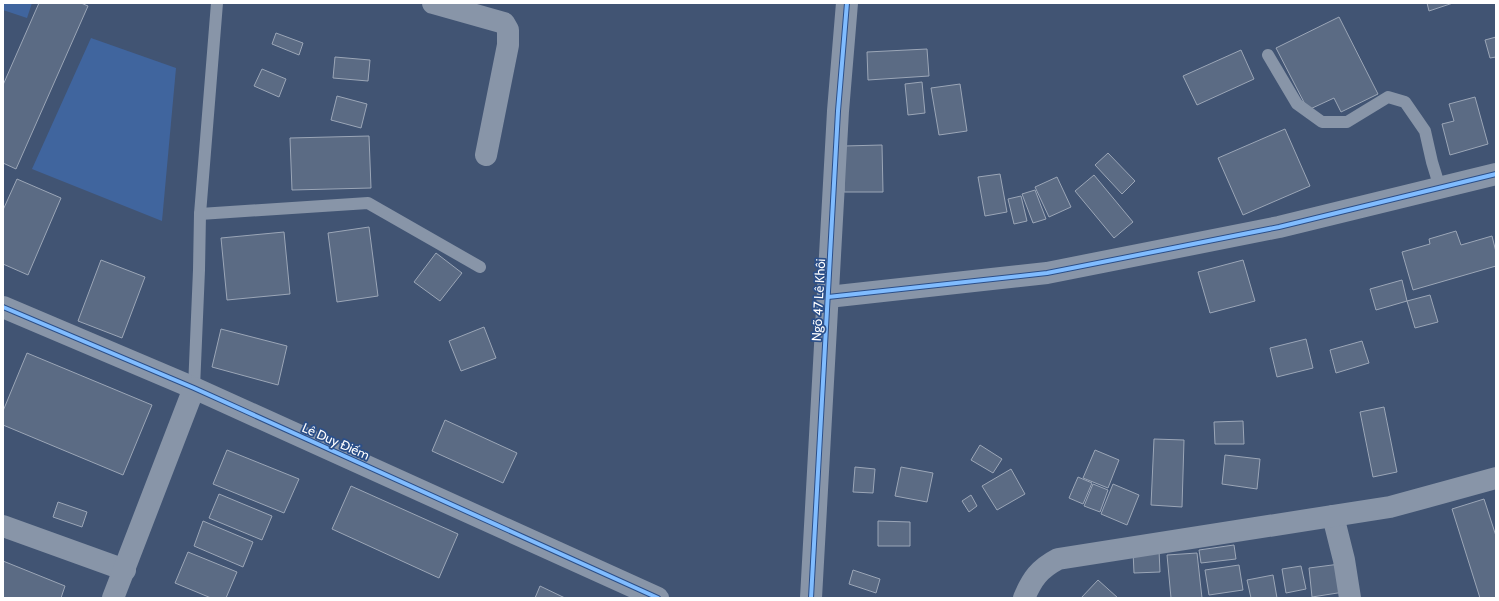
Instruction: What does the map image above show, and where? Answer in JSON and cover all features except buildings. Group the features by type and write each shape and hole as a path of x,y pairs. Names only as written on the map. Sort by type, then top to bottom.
{"street":[{"path":"433,3 504,23 508,30 508,45 486,155"},
{"name":"Ngõ 47 Lê Khôi","path":"811,598 838,111 847,3"},
{"path":"828,297 1047,273 1279,227 1496,174"},
{"name":"Lê Duy Điếm","path":"3,307 194,388 658,598"},
{"path":"113,598 194,388"},
{"path":"1024,598 1030,584 1044,566 1058,559 1390,507 1496,478"},
{"path":"1333,516 1344,560 1350,598"},
{"path":"3,526 125,570"}],"lane":[{"path":"194,388 200,214 217,3"},
{"path":"1268,55 1297,104 1322,122 1347,122 1388,97 1405,102 1425,131 1440,188"},
{"path":"200,214 368,203 480,267"}],"shaded area":[{"path":"3,3 32,3 27,18 3,10"},
{"path":"91,38 176,68 162,221 32,169"}],"cycle path":[{"path":"811,598 838,111 847,3"},
{"path":"828,297 1047,273 1279,227 1496,174"},
{"path":"3,307 194,388 658,598"}]}
